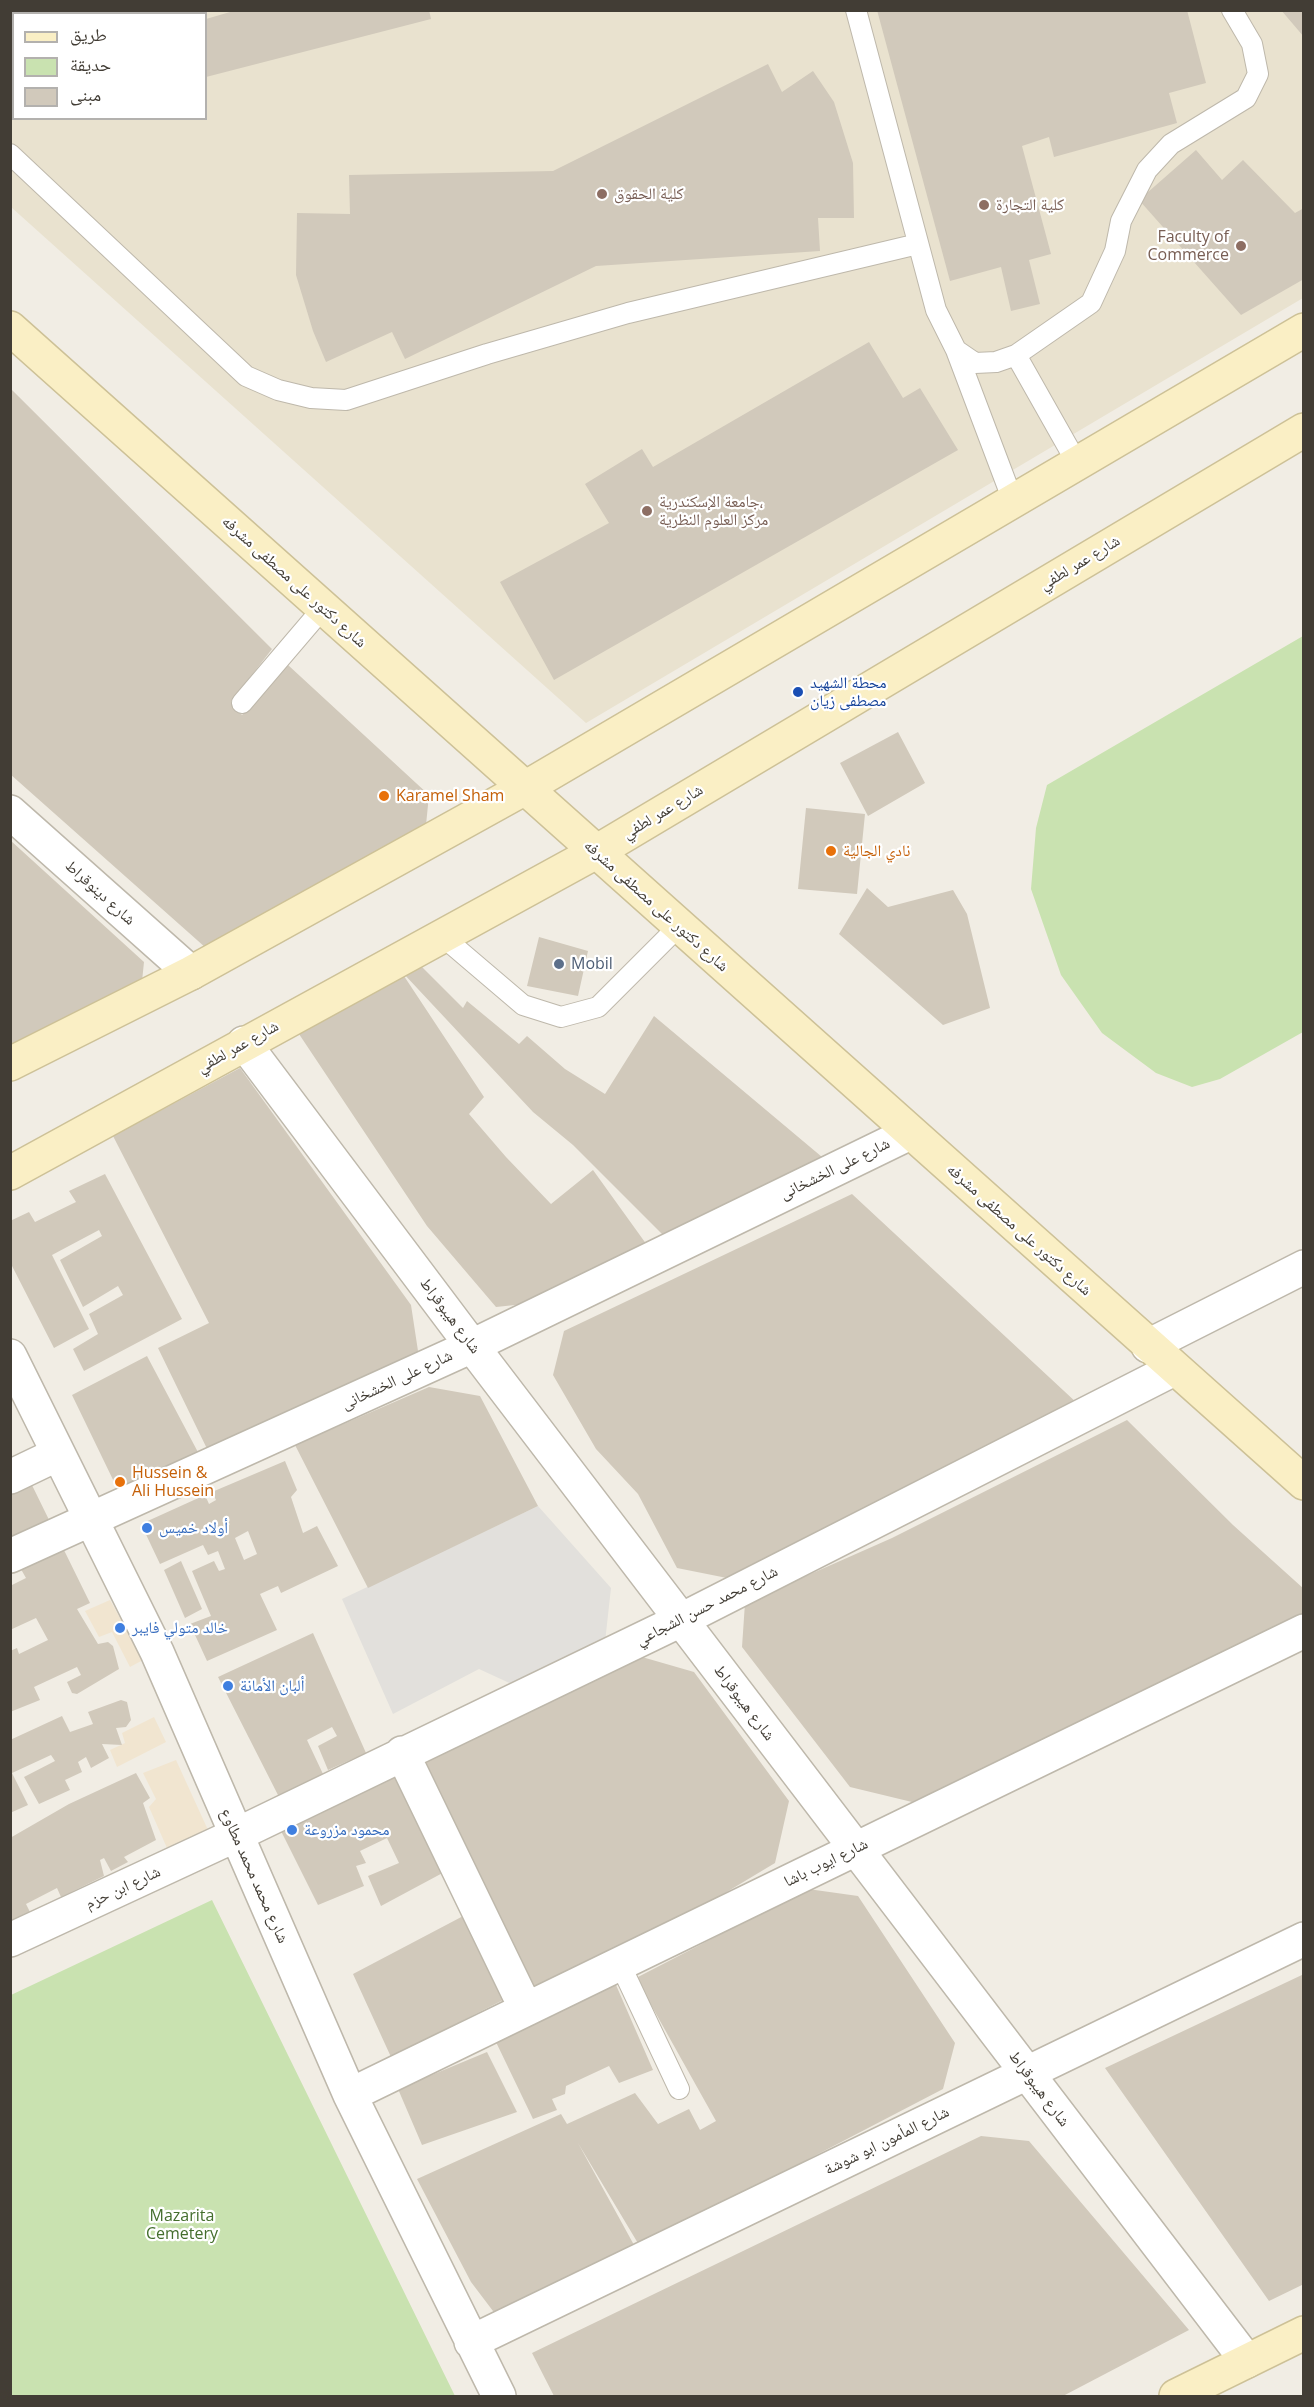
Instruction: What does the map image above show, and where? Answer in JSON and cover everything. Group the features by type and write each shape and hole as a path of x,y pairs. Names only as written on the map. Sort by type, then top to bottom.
{"main road":[{"name":"شارع دكتور على مصطفى مشرفه","path":"10,328 1304,1483"},
{"path":"10,1064 191,973 525,788 1304,330"},
{"name":"شارع عمر لطفي","path":"10,1173 596,852 1304,430"},
{"path":"1176,2397 1304,2333"}],"street":[{"name":"شارع دينوقراط","path":"10,812 191,973"},
{"name":"شارع هيبوقراط","path":"244,1043 472,1346 1247,2361"},
{"name":"شارع على الخشخانى","path":"10,1556 472,1346 910,1133"},
{"path":"1148,1346 1304,1267"},
{"name":"شارع محمد محمد مطاوع","path":"13,1367 93,1518 157,1652 350,2095 499,2397"},
{"name":"شارع محمد حسن الشجاعي","path":"236,1835 681,1620 1174,1369"},
{"path":"10,1477 58,1454"},
{"name":"شارع ايوب باشا","path":"350,2095 1304,1631"},
{"path":"402,1754 526,2009"},
{"name":"شارع ابن حزم","path":"10,1940 236,1835"},
{"name":"شارع المأمون ابو شوشة","path":"471,2342 1304,1939"}],"lane":[{"path":"855,10 936,310 956,350 1013,501"},
{"path":"956,350 975,363 996,362 1016,355 1091,303 1116,251 1121,221 1147,170 1171,144 1246,99 1257,74 1256,64 1252,44 1232,10"},
{"path":"10,154 246,376 278,390 312,398 346,400 487,354 628,313 918,244"},
{"path":"1016,355 1077,463"},
{"path":"242,703 323,608"},
{"path":"442,936 523,1005 561,1017 598,1007 679,926"},
{"path":"620,1964 679,2089"}],"shaded area":[{"name":"جامعة الإسكندرية، مركز العلوم النظرية","path":"11,11 1303,11 1303,298 586,723 11,207"},
{"path":"538,1506 611,1588 605,1642 516,1686 479,1669 393,1714 342,1599"},
{"path":"110,1600 143,1660 130,1667 112,1632 99,1637 85,1611"},
{"path":"154,1717 166,1742 117,1767 110,1750 125,1743 122,1733"},
{"path":"176,1760 208,1830 167,1848 149,1807 156,1799 143,1773"}],"green space":[{"path":"1303,636 1303,1032 1220,1079 1192,1087 1156,1073 1102,1033 1061,975 1031,889 1036,828 1047,785"},
{"name":"Mazarita Cemetery","path":"212,1900 455,2396 11,2396 11,1995"}],"building":[{"path":"237,10 429,10 431,19 207,77 207,19"},
{"name":"كلية التجارة","path":"877,10 1187,10 1206,83 1169,93 1177,123 1054,157 1049,137 1022,146 1051,254 1029,260 1040,304 1011,311 1001,267 950,281"},
{"path":"1281,10 1304,10 1304,37"},
{"name":"كلية الحقوق","path":"768,64 782,92 813,71 834,102 853,163 854,218 818,218 820,251 596,266 405,359 392,332 326,362 313,331 296,275 297,213 350,214 349,175 553,171"},
{"name":"Faculty of Commerce","path":"1196,150 1222,180 1243,160 1295,213 1304,208 1304,279 1241,315 1139,200"},
{"path":"869,342 903,398 920,388 958,450 554,680 500,582 609,523 585,484 642,449 653,467"},
{"path":"10,388 272,649 231,702 242,715 288,665 429,795 426,825 206,948 10,774"},
{"path":"898,732 925,783 868,816 840,763"},
{"name":"نادي الجالية","path":"806,808 865,814 857,894 798,889"},
{"path":"10,840 144,962 141,991 10,1058"},
{"path":"867,888 888,907 953,890 967,914 990,1008 943,1025 839,934"},
{"name":"Mobil","path":"539,937 588,951 578,996 527,986"},
{"path":"419,964 463,1008 467,1001 519,1044 527,1036 565,1069 605,1094 654,1016 822,1157 819,1172 670,1242 573,1145 533,1112 403,973"},
{"path":"402,973 484,1097 469,1114 506,1157 551,1204 593,1170 652,1252 543,1302 496,1307 427,1226 299,1034"},
{"path":"240,1068 411,1305 418,1351 409,1368 212,1459 158,1348 209,1323 113,1136"},
{"path":"105,1174 182,1319 84,1371 73,1349 98,1334 89,1314 123,1295 118,1286 83,1307 60,1260 102,1236 99,1230 52,1255 89,1329 54,1348 10,1262 10,1221 29,1212 35,1222 76,1202 69,1191"},
{"path":"852,1194 1078,1404 727,1578 677,1568 638,1494 596,1449 553,1375 564,1331"},
{"path":"147,1356 200,1456 117,1488 72,1395"},
{"path":"429,1387 480,1396 538,1506 368,1588 295,1445"},
{"path":"1127,1420 1233,1525 1304,1589 1304,1624 912,1802 850,1787 742,1647 745,1603 892,1538"},
{"path":"285,1461 297,1490 291,1497 303,1533 317,1526 338,1566 281,1593 278,1586 260,1594 277,1630 207,1661 190,1624 211,1616 192,1571 214,1561 219,1571 225,1569 218,1551 208,1555 203,1545 160,1564 141,1524 205,1495 209,1504 216,1500 212,1492","holes":["248,1531 257,1554 244,1560 235,1538"]},
{"path":"28,1477 53,1528 10,1549 10,1485"},
{"path":"61,1544 90,1603 77,1609 98,1644 108,1642 113,1646 119,1669 77,1694 72,1693 67,1682 81,1675 77,1667 34,1687 40,1700 10,1712 10,1651 17,1648 19,1654 48,1640 36,1618 10,1630 10,1586 26,1578 18,1564"},
{"path":"181,1561 202,1609 185,1618 164,1570"},
{"path":"313,1633 366,1753 328,1770 318,1746 337,1736 332,1727 307,1740 323,1774 279,1797 218,1677"},
{"path":"642,1657 694,1672 789,1801 775,1863 660,1932 533,1994 411,1756 556,1697"},
{"path":"121,1700 127,1702 131,1720 126,1727 116,1728 122,1745 102,1744 109,1758 91,1768 86,1757 78,1762 82,1772 65,1780 70,1790 39,1804 24,1777 55,1761 51,1755 12,1773 28,1805 10,1813 10,1740 62,1716 70,1732 93,1724 88,1712"},
{"path":"399,1770 450,1869 381,1906 368,1876 399,1863 387,1838 360,1851 366,1863 356,1866 364,1886 318,1905 280,1829"},
{"path":"136,1773 150,1798 143,1803 156,1840 124,1857 128,1862 111,1871 104,1858 100,1860 104,1876 61,1897 57,1888 26,1904 30,1912 10,1921 10,1838 69,1804"},
{"path":"808,1889 858,1896 955,2043 943,2089 703,2214 642,2250 578,2143 634,2245 496,2315 471,2282 417,2179 561,2114 567,2124 635,2093 658,2124 689,2109 700,2130 716,2121 636,1978"},
{"path":"467,1914 507,1998 391,2057 353,1974"},
{"path":"1304,1974 1304,2284 1269,2301 1105,2068"},
{"path":"616,1985 653,2070 619,2083 609,2066 566,2086 565,2094 552,2099 557,2110 533,2119 495,2040"},
{"path":"487,2052 517,2112 422,2145 398,2089"},
{"path":"981,2136 1029,2141 1189,2330 1063,2396 554,2396 532,2353"}],"place":[{"name":"كلية الحقوق","path":"602,194"},
{"name":"كلية التجارة","path":"984,205"},
{"name":"Faculty of Commerce","path":"1241,246"},
{"name":"جامعة الإسكندرية، مركز العلوم النظرية","path":"647,511"},
{"name":"محطة الشهيد مصطفى زيان","path":"798,692"},
{"name":"Karamel Sham","path":"384,796"},
{"name":"نادي الجالية","path":"831,851"},
{"name":"Mobil","path":"559,964"},
{"name":"Hussein & Ali Hussein","path":"120,1482"},
{"name":"أولاد خميس","path":"147,1528"},
{"name":"خالد متولي فايبر","path":"120,1628"},
{"name":"ألبان الأمانة","path":"228,1686"},
{"name":"محمود مزروعة","path":"292,1830"}]}
